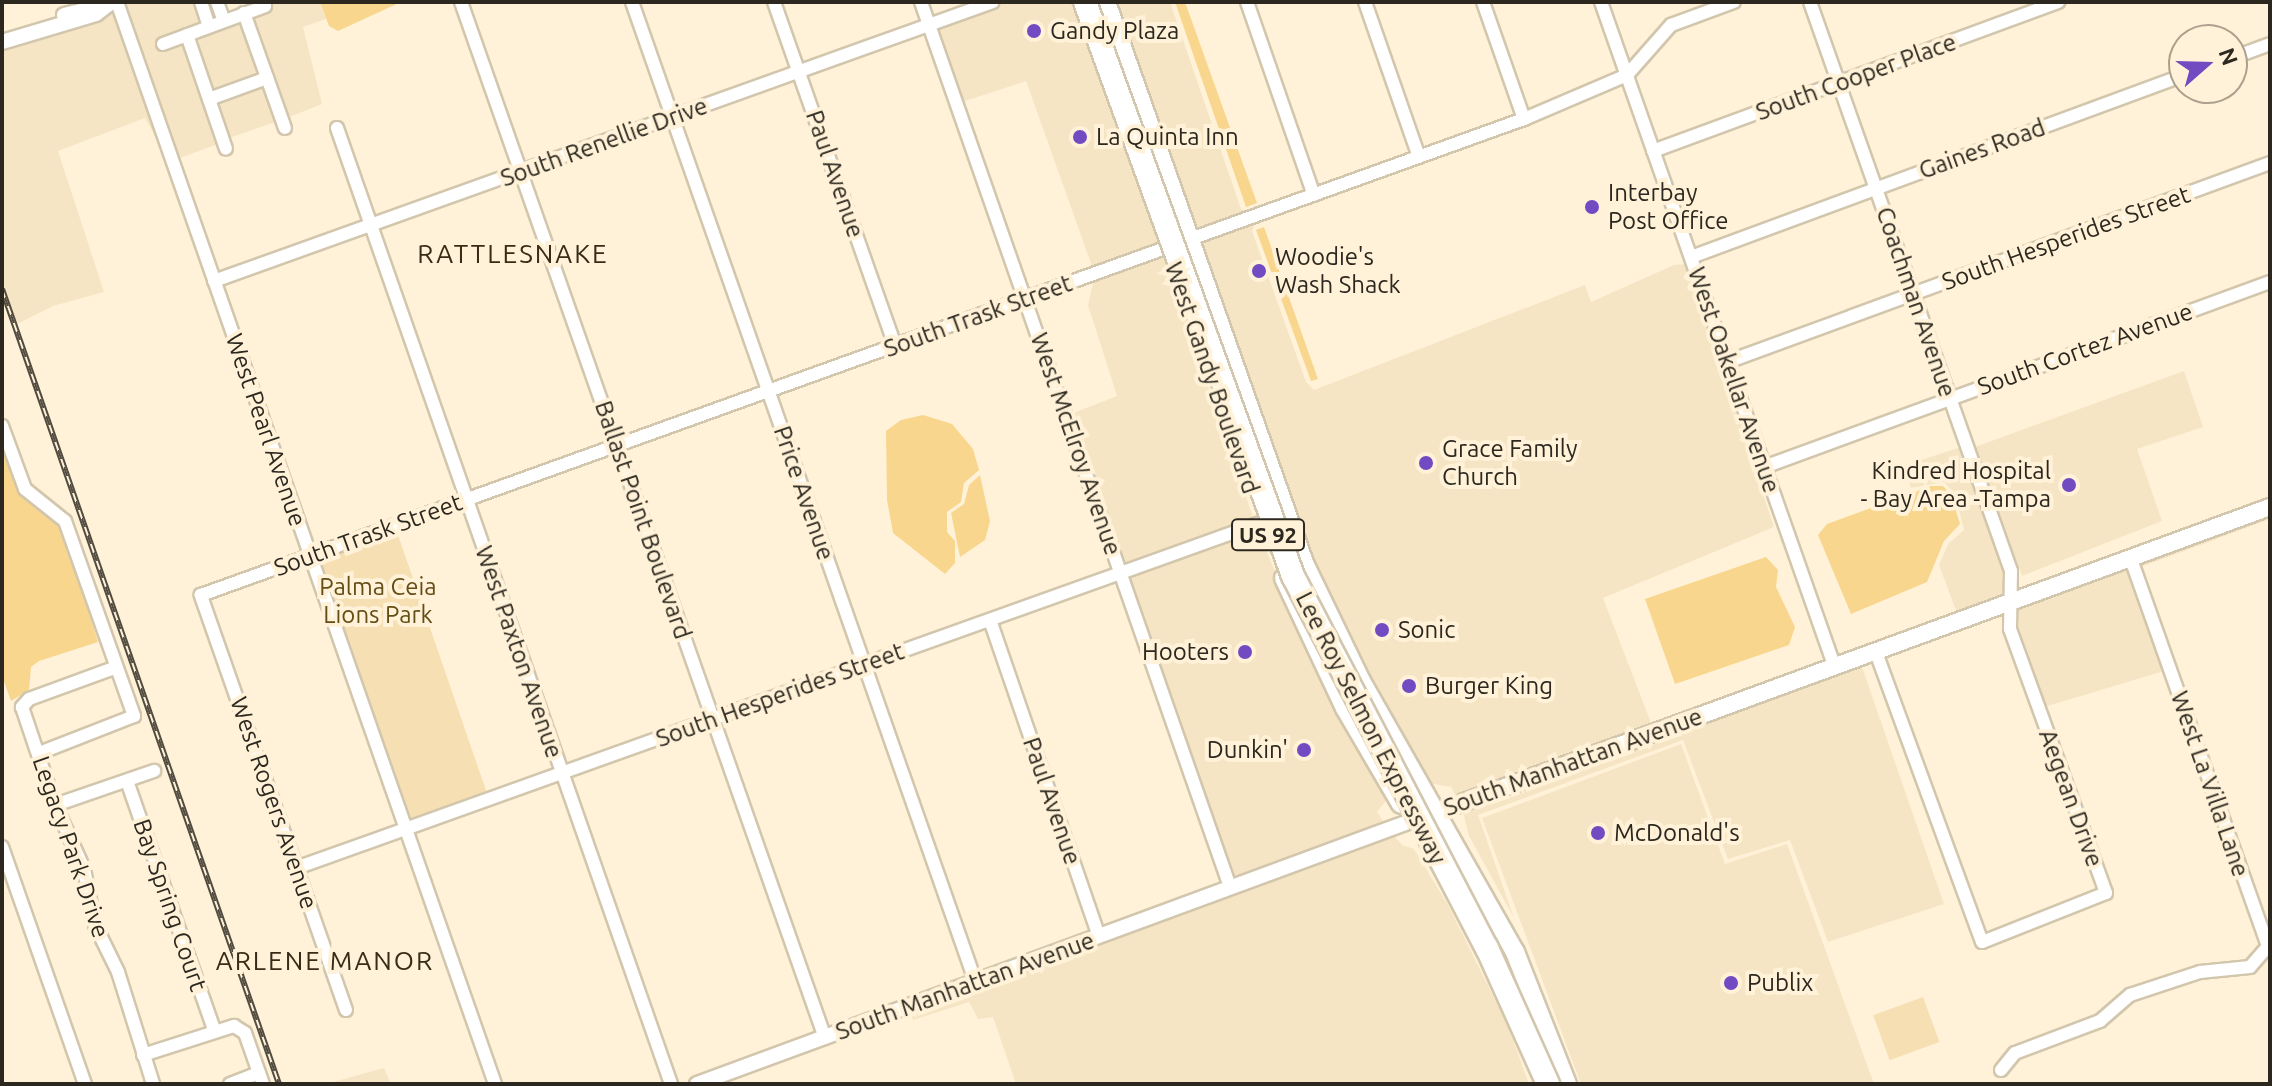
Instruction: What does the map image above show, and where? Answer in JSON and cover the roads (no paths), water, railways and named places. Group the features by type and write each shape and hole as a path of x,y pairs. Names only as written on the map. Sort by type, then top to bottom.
{"highway":[{"name":"Lee Roy Selmon Expressway","path":"1083,2 1293,576 1487,948 1545,1084"},
{"name":"Lee Roy Selmon Expressway","path":"1102,2 1303,572 1496,944 1559,1084"}],"main road":[{"name":"West Gandy Boulevard","path":"1083,2 1287,586 1345,708 1492,967 1545,1084"},
{"name":"West Gandy Boulevard","path":"1102,2 1138,93 1304,563 1361,681 1509,940 1567,1084"},
{"path":"1119,112 1132,129 1171,233 1189,239"},
{"path":"1167,248 1181,249 1191,260 1220,343 1228,350"},
{"path":"1226,416 1248,450 1284,549 1304,563"},
{"name":"South Manhattan Avenue","path":"1411,821 2270,507"},
{"path":"1287,586 1402,788 1420,807 1435,813"},
{"path":"1411,821 1427,826 1447,844 1510,955 1550,1050 1558,1057"}],"street":[{"path":"201,2 209,26"},
{"path":"217,2 224,21"},
{"name":"Ballast Point Boulevard","path":"461,2 825,1038"},
{"name":"Price Avenue","path":"632,2 976,983"},
{"name":"Paul Avenue","path":"774,2 895,346"},
{"name":"West McElroy Avenue","path":"921,2 1230,887"},
{"name":"South Renellie Drive","path":"214,281 993,2"},
{"path":"1247,2 1314,195"},
{"path":"1365,2 1419,157"},
{"path":"1483,2 1524,119"},
{"name":"West Oakellar Avenue","path":"1601,2 1835,668"},
{"name":"South Trask Street","path":"201,595 1524,119 1627,75 1671,25 1734,2"},
{"name":"Coachman Avenue","path":"1810,2 2011,571 2010,603"},
{"name":"South Cooper Place","path":"1653,151 2059,2"},
{"path":"2,42 96,14 114,3"},
{"name":"West Pearl Avenue","path":"114,3 495,1084"},
{"path":"163,44 265,6"},
{"path":"244,13 285,128"},
{"path":"187,35 226,149"},
{"path":"2248,52 2270,44"},
{"path":"209,99 267,78"},
{"name":"Gaines Road","path":"1691,257 2168,81"},
{"name":"West Paxton Avenue","path":"337,128 671,1084"},
{"name":"South Hesperides Street","path":"1727,362 2270,163"},
{"name":"South Cortez Avenue","path":"1764,467 2270,282"},
{"path":"2,426 25,489 65,521 114,668 134,716 39,753"},
{"name":"South Hesperides Street","path":"296,868 1263,522"},
{"name":"West La Villa Lane","path":"2001,1070 2015,1053 2100,1021 2130,995 2200,972 2250,967 2268,946 2131,559"},
{"name":"West Rogers Avenue","path":"201,595 346,1010"},
{"name":"Aegean Drive","path":"1876,653 1982,942 2106,893 2010,629 2010,603"},
{"name":"Paul Avenue","path":"990,620 1099,936"},
{"name":"Legacy Park Drive","path":"114,668 29,699 22,707 55,805 84,869 95,925 118,972 153,1084"},
{"path":"55,805 154,771"},
{"name":"Bay Spring Court","path":"127,781 214,1029"},
{"name":"South Manhattan Avenue","path":"697,1084 1411,821"},
{"path":"2,847 85,1084"},
{"path":"143,1055 214,1029 234,1026 245,1033 261,1079 230,1084"}],"railway":[{"path":"2,289 279,1084"}],"place":[{"name":"Gandy Plaza","path":"1034,31"},
{"name":"La Quinta Inn","path":"1080,137"},
{"name":"Interbay Post Office","path":"1592,207"},
{"name":"Woodie's Wash Shack","path":"1259,271"},
{"name":"Grace Family Church","path":"1426,463"},
{"name":"Kindred Hospital - Bay Area -Tampa","path":"2069,485"},
{"name":"Sonic","path":"1382,630"},
{"name":"Hooters","path":"1245,652"},
{"name":"Burger King","path":"1409,686"},
{"name":"Dunkin'","path":"1304,750"},
{"name":"McDonald's","path":"1598,833"},
{"name":"Publix","path":"1731,983"}],"district":[{"name":"RATTLESNAKE","path":"513,254"},
{"name":"ARLENE MANOR","path":"325,961"}],"park label":[{"name":"Palma Ceia Lions Park","path":"378,601"}]}
